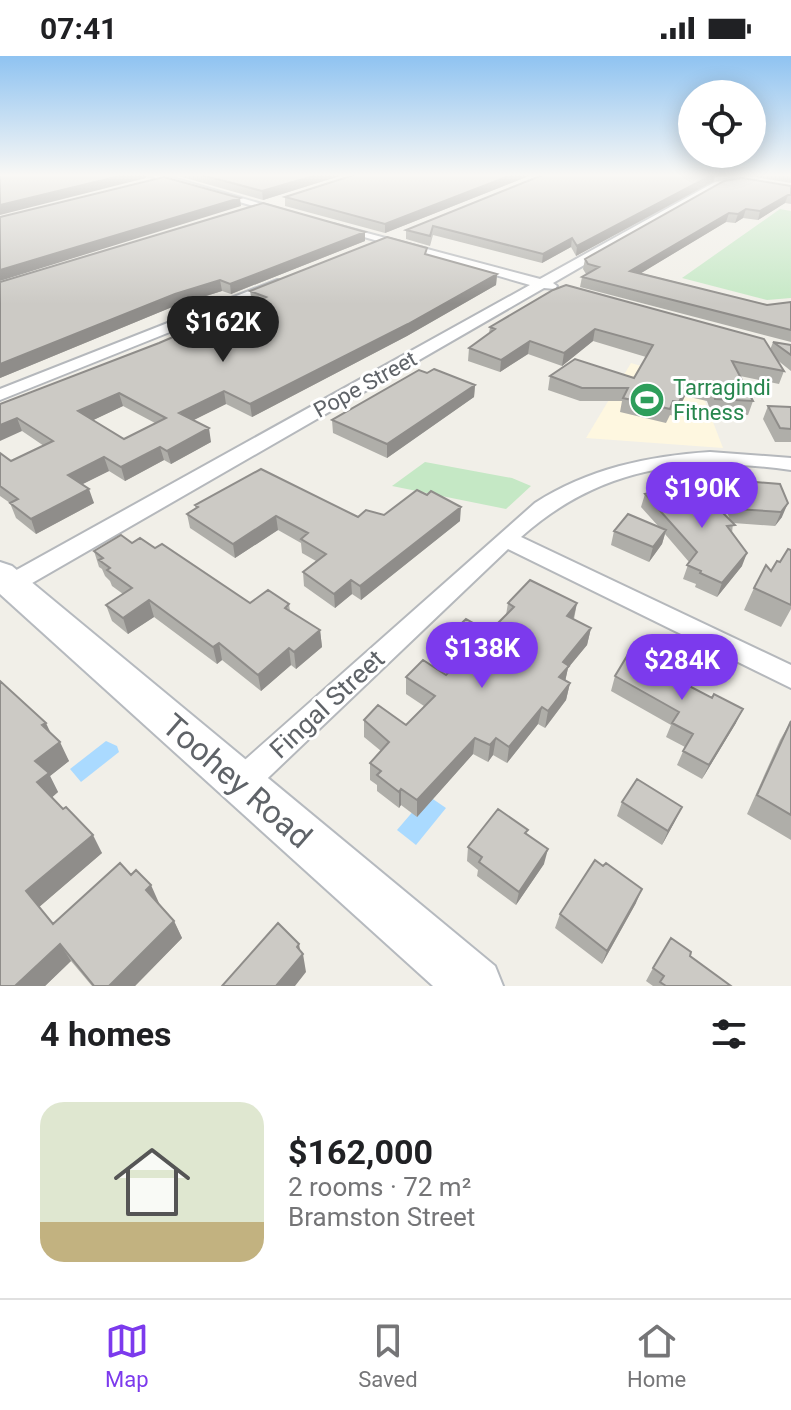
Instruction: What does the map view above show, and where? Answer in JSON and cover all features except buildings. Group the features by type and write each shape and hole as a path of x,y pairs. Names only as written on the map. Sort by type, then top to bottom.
{"main road":[{"name":"Toohey Road","path":"5,579 475,986"}],"street":[{"name":"Pope Street","path":"5,579 662,217"},
{"path":"326,223 571,292"},
{"path":"368,248 409,231"},
{"path":"0,395 294,277"},
{"name":"Fingal Street","path":"240,784 506,539 538,512 575,488 618,471 664,462 723,459 791,464"},
{"path":"506,539 791,677"}],"shaded area":[{"path":"631,363 698,383 723,448 586,438"}],"green space":[{"path":"768,217 791,217 791,298 767,300 682,278"},
{"path":"425,462 512,478 531,486 506,509 392,486"}],"water":[{"path":"106,741 117,746 119,752 81,782 70,769"},
{"path":"427,795 446,808 416,845 397,830"}],"place":[{"name":"Tarragindi Fitness","path":"647,400"}]}
